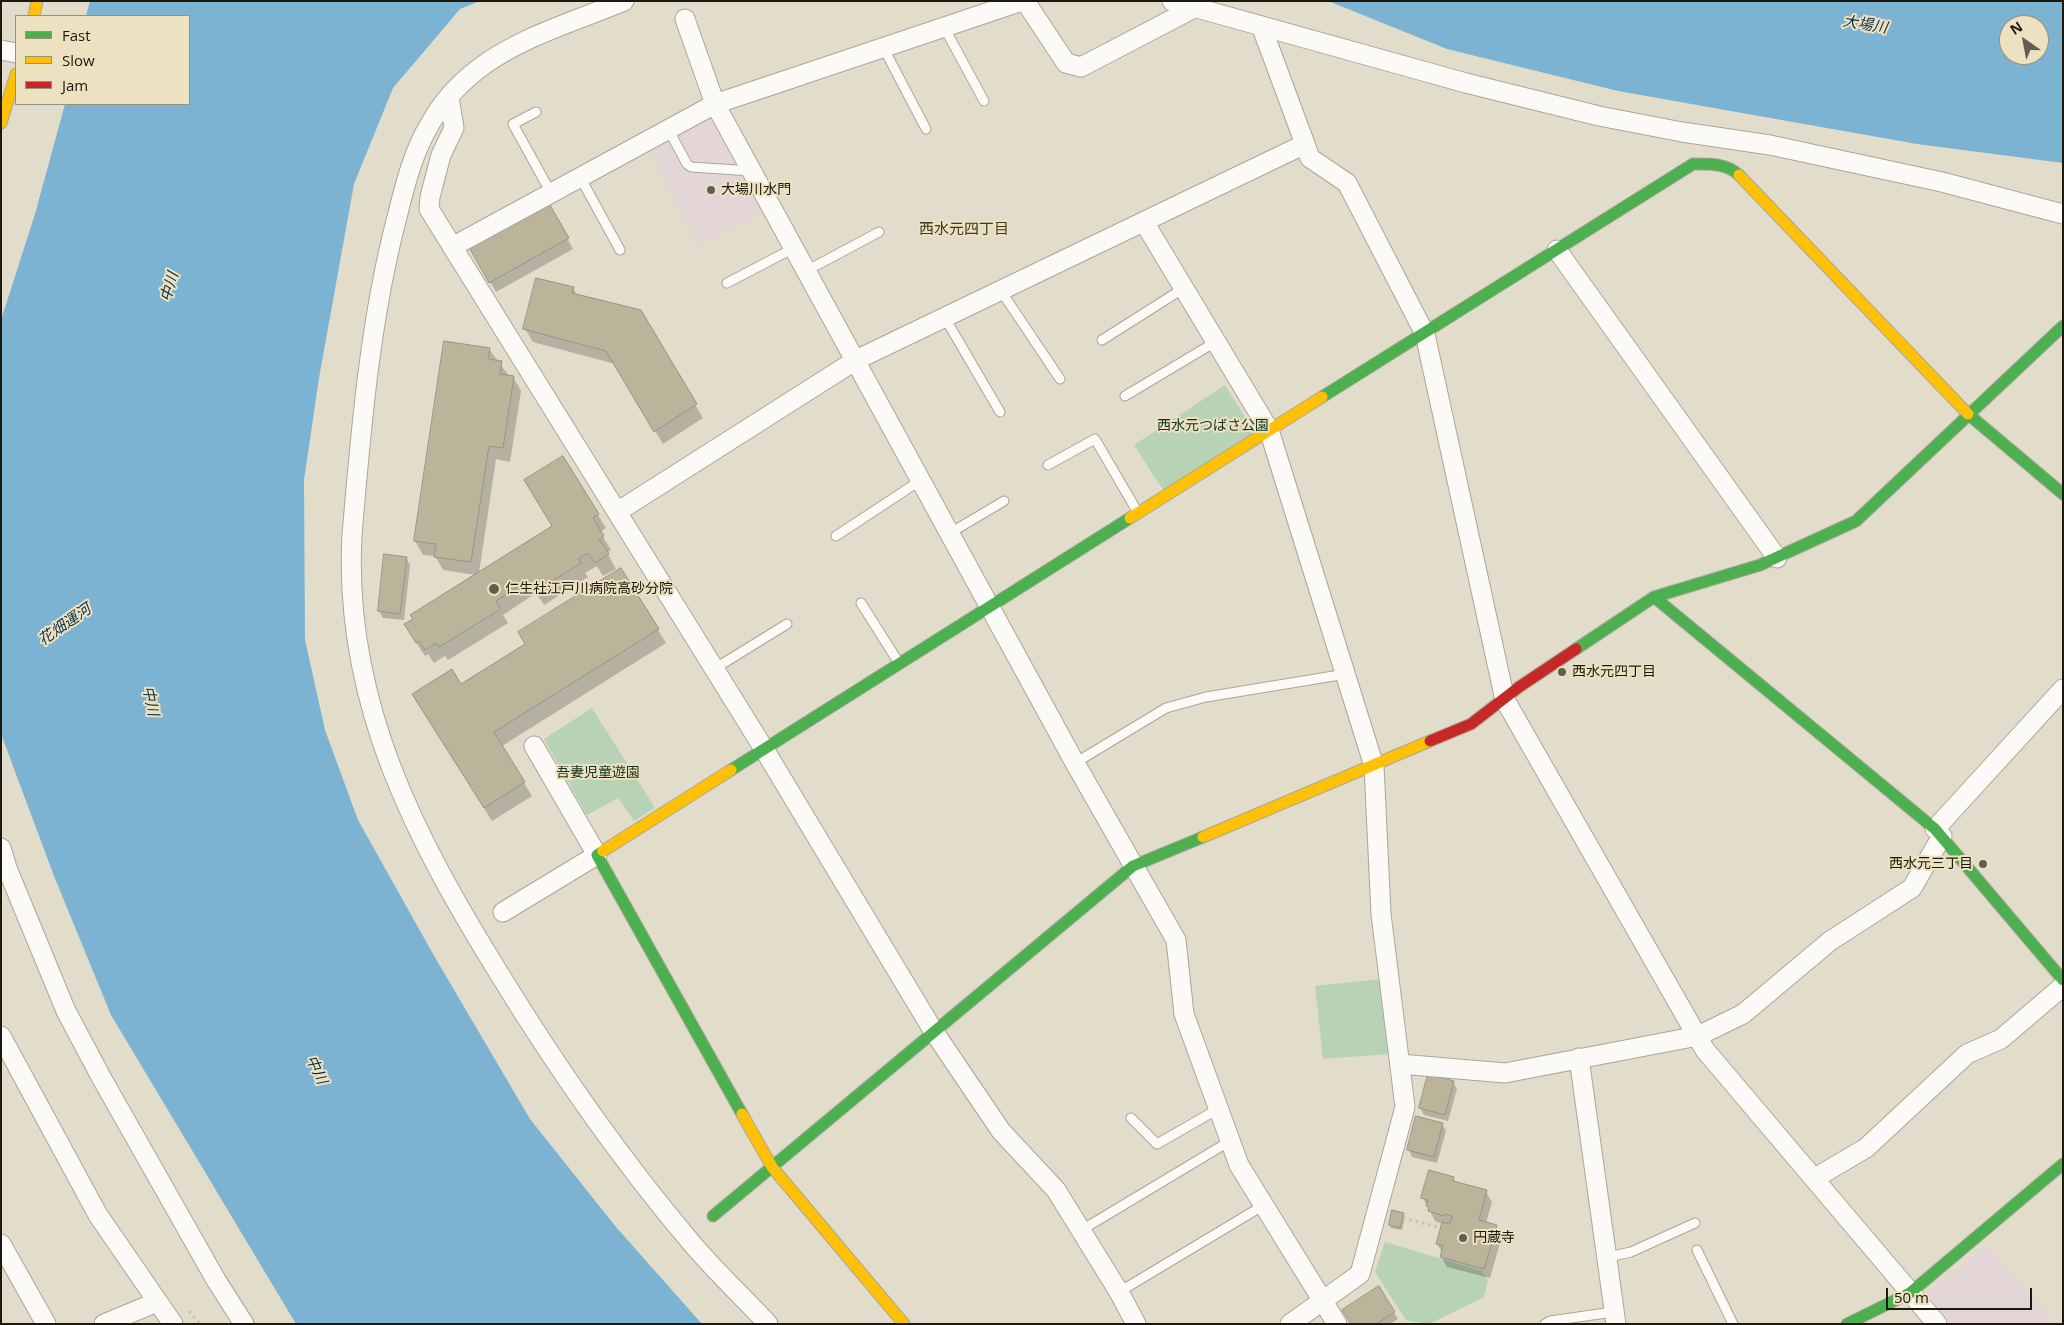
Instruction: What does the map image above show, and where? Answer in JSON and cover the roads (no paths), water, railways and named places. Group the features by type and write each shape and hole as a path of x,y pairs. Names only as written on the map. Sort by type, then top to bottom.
{"street":[{"path":"34,15 38,1"},
{"path":"624,1 502,52 476,70 449,97 430,123 417,149 392,237 371,353 357,476 350,564 354,626 366,692 377,731 393,771 436,866 526,1018 565,1078 644,1186 690,1242 768,1324"},
{"path":"452,247 715,104 944,26 1023,1 1066,63 1081,66 1196,7"},
{"path":"1172,1 1262,28 1466,83 1599,116 1682,132 1770,145 1942,182 2063,214"},
{"path":"685,19 715,104 1075,763 1176,940 1184,1014 1239,1165 1337,1324"},
{"path":"1262,28 1310,158 1348,183 1425,334 1505,700 1705,1050 1815,1178 1936,1324"},
{"path":"1,50 15,54"},
{"path":"1,123 15,77"},
{"path":"449,97 454,128 441,155 430,197 429,209 764,749 934,1032 1001,1131 1056,1190 1119,1292 1136,1324"},
{"path":"616,512 856,360 1305,144"},
{"path":"503,912 597,855 1693,164 1712,164 1733,169 1968,415 2063,494"},
{"path":"1144,222 1270,430 1374,766 1381,914 1405,1107 1360,1274 1290,1324"},
{"path":"1557,250 1777,558"},
{"path":"713,1216 1133,866 1152,856 1374,766 1471,724 1505,700 1518,687 1654,597 1760,565 1856,520 2063,326"},
{"path":"1654,597 1938,832 2061,977 2001,1039 1967,1054 1866,1148 1815,1178"},
{"path":"1400,1064 1505,1073 1698,1036 1743,1014 1830,941 1912,888 1938,832 2063,689"},
{"path":"534,746 772,1167 904,1324"},
{"path":"1,848 7,868 66,1011 178,1212 244,1324"},
{"path":"1,1036 98,1215 173,1324"},
{"path":"1579,1058 1615,1318"},
{"path":"1847,1324 1910,1292 2063,1164"},
{"path":"1,1244 46,1324"},
{"path":"104,1324 157,1302"}],"lane":[{"path":"944,26 984,101"},
{"path":"883,47 926,129"},
{"path":"536,112 513,124 551,193"},
{"path":"668,129 687,164 691,167 752,171"},
{"path":"580,178 620,250"},
{"path":"806,270 879,232"},
{"path":"727,283 794,248"},
{"path":"1102,340 1184,288"},
{"path":"1001,291 1060,379"},
{"path":"944,318 1000,412"},
{"path":"1125,396 1217,341"},
{"path":"1048,465 1096,439 1139,513"},
{"path":"836,536 921,480"},
{"path":"950,533 1004,501"},
{"path":"861,603 899,663"},
{"path":"714,669 787,624"},
{"path":"1075,763 1166,708 1206,697 1347,674"},
{"path":"1131,1118 1157,1144 1218,1109"},
{"path":"1080,1231 1230,1141"},
{"path":"1119,1292 1264,1205"},
{"path":"1608,1257 1631,1252 1695,1222"},
{"path":"1696,1250 1734,1324"},
{"path":"1545,1324 1550,1321 1615,1318"}],"water":[{"path":"90,1 480,1 460,9 393,88 354,184 319,378 304,480 305,640 325,730 358,820 433,954 530,1119 616,1227 702,1324 296,1324 111,1015 54,876 1,734 1,320 35,214 65,105 190,105 190,15 86,15"},
{"name":"大場川","path":"1328,1 2063,1 2063,163 1917,144 1618,91 1447,49"}],"place":[{"name":"大場川水門","path":"711,190"},
{"name":"仁生社江戸川病院高砂分院","path":"494,589"},
{"name":"西水元四丁目","path":"1562,672"},
{"name":"西水元三丁目","path":"1983,864"},
{"name":"円蔵寺","path":"1463,1238"}],"district":[{"name":"西水元四丁目","path":"964,230"}],"water label":[{"name":"中川","path":"170,287"},
{"name":"花畑運河","path":"65,625"},
{"name":"中川","path":"150,701"},
{"name":"中川","path":"316,1070"}],"park label":[{"name":"西水元つばさ公園","path":"1213,426"},
{"name":"吾妻児童遊園","path":"598,773"}]}
